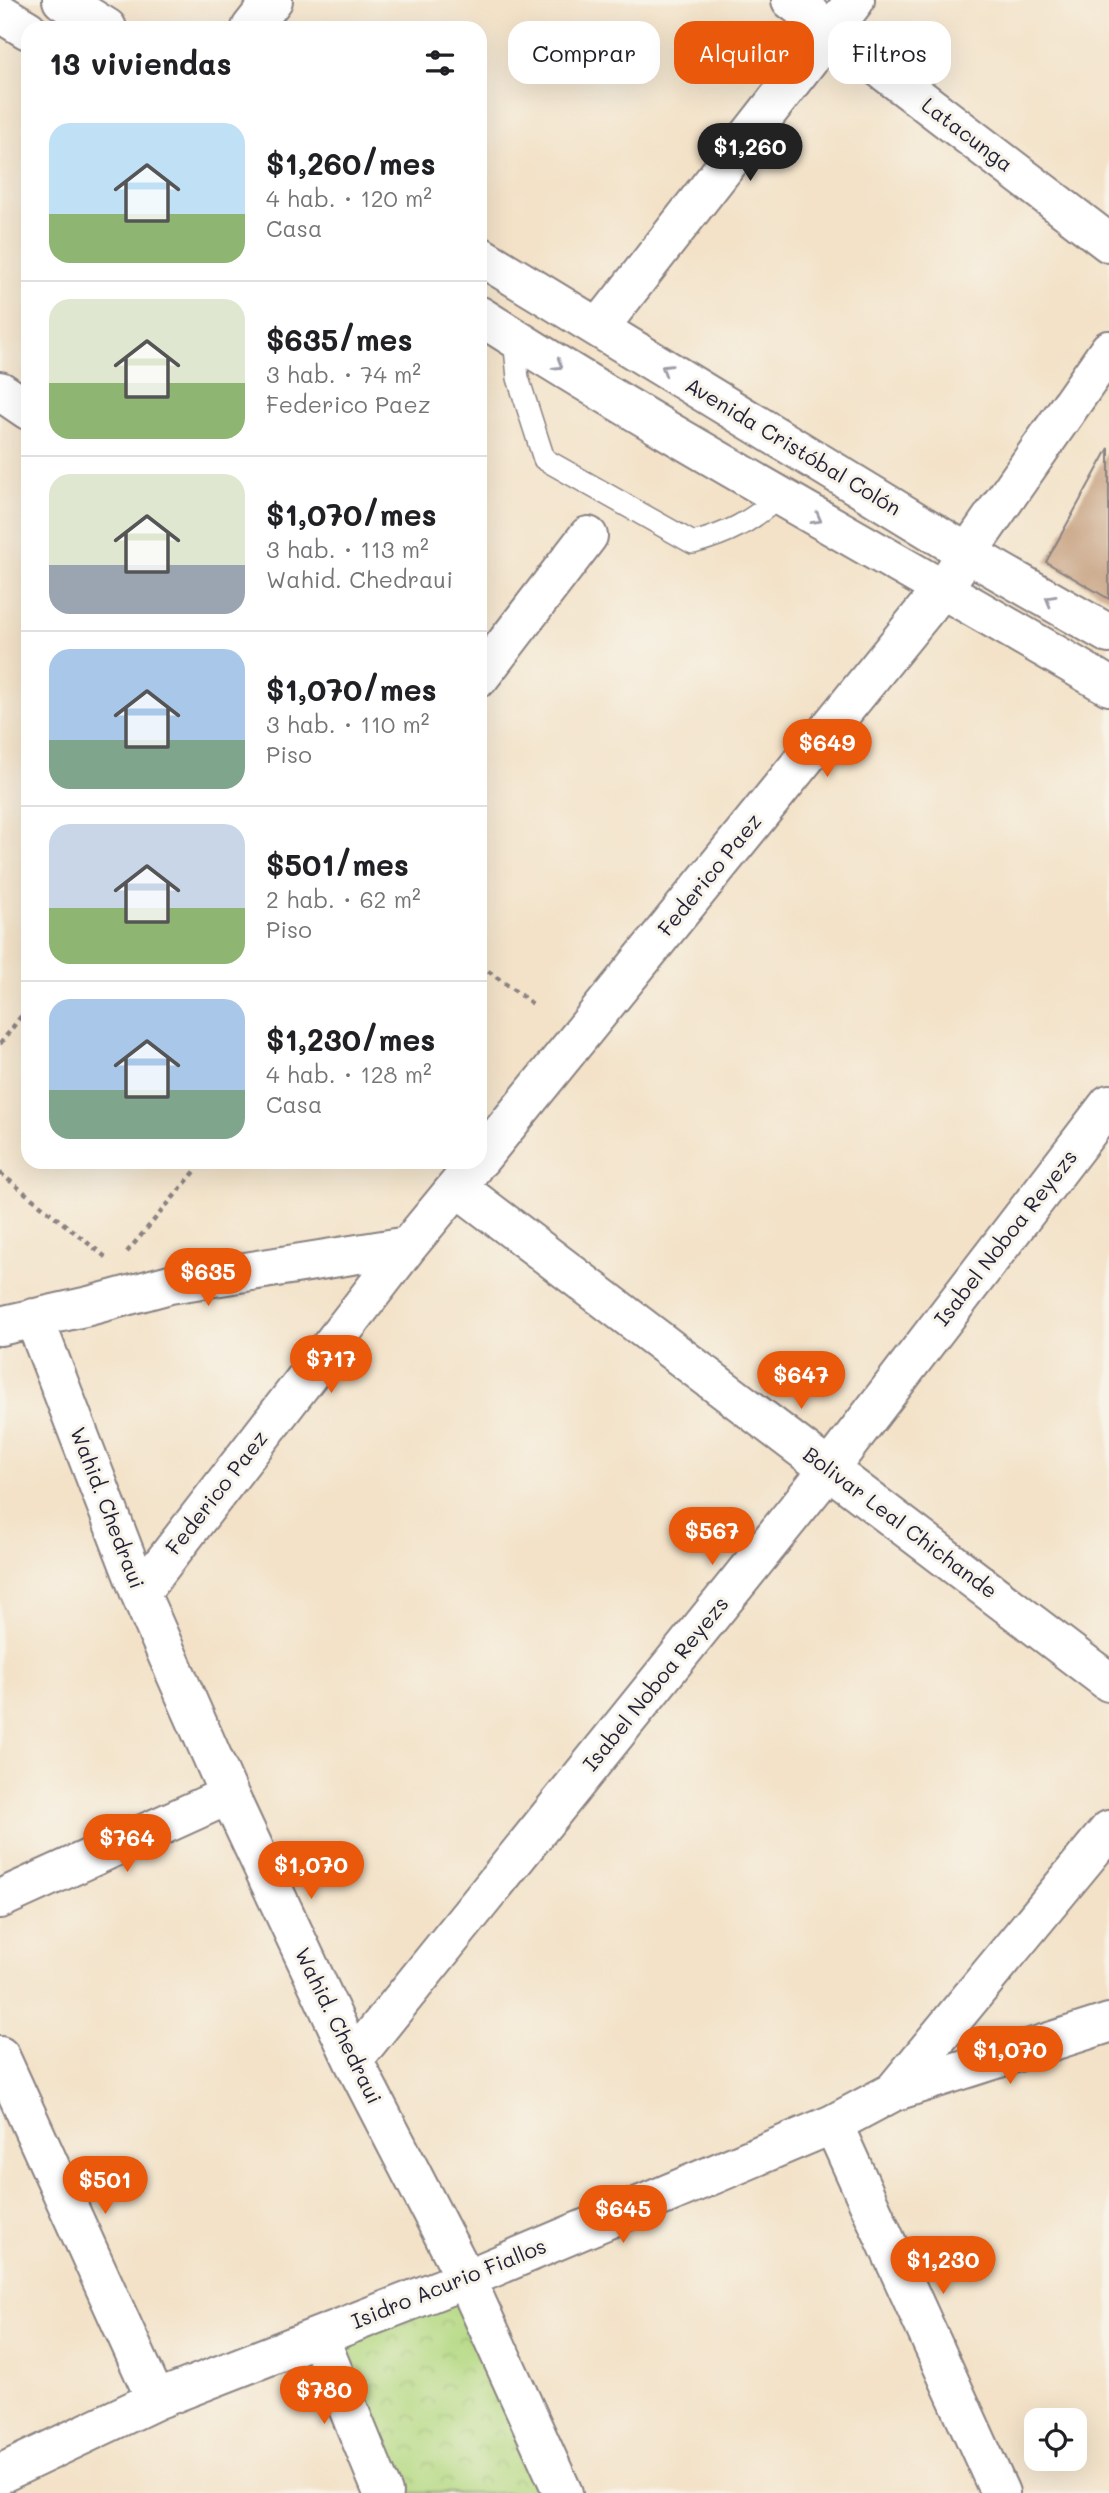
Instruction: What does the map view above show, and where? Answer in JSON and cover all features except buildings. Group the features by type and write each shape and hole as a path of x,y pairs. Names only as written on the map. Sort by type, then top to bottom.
{"street":[{"path":"62,0 96,21"},
{"path":"256,21 273,0"},
{"name":"Latacunga","path":"792,0 828,29"},
{"path":"838,21 855,0"},
{"path":"0,13 21,26"},
{"path":"599,328 828,34"},
{"name":"Latacunga","path":"900,84 1109,243"},
{"name":"Avenida Cristóbal Colón","path":"487,260 968,554 1109,634"},
{"path":"487,321 779,497 943,588 1109,686"},
{"name":"Federico Paez","path":"487,1149 943,588 1109,350"},
{"path":"0,391 21,405"},
{"path":"487,668 588,536"},
{"name":"Isabel Noboa Reyezs","path":"353,2060 829,1469 1109,1104"},
{"name":"Federico Paez","path":"140,1593 408,1246 471,1169"},
{"name":"Bolivar Leal Chichande","path":"471,1169 829,1469 1109,1682"},
{"path":"17,1322 170,1284 408,1246"},
{"name":"Wahid. Chedraui","path":"17,1322 229,1795 353,2060 466,2279 563,2493"},
{"path":"0,1899 229,1795"},
{"name":"Isidro Acurio Fiallos","path":"0,2474 156,2400 466,2279 833,2124 894,2092 1109,1830"},
{"path":"894,2092 1109,2023"},
{"path":"0,2056 156,2400"},
{"path":"833,2124 1000,2493"},
{"path":"319,2337 383,2493"}],"lane":[{"path":"514,338 518,378 544,459 693,543 718,537 753,519 779,497"}],"path":[{"path":"487,970 534,1005"},
{"path":"0,1044 21,1016"},
{"path":"125,1255 197,1169"},
{"path":"0,1173 116,1265"}],"green space":[{"path":"466,2279 562,2493 384,2493 319,2337"}]}
